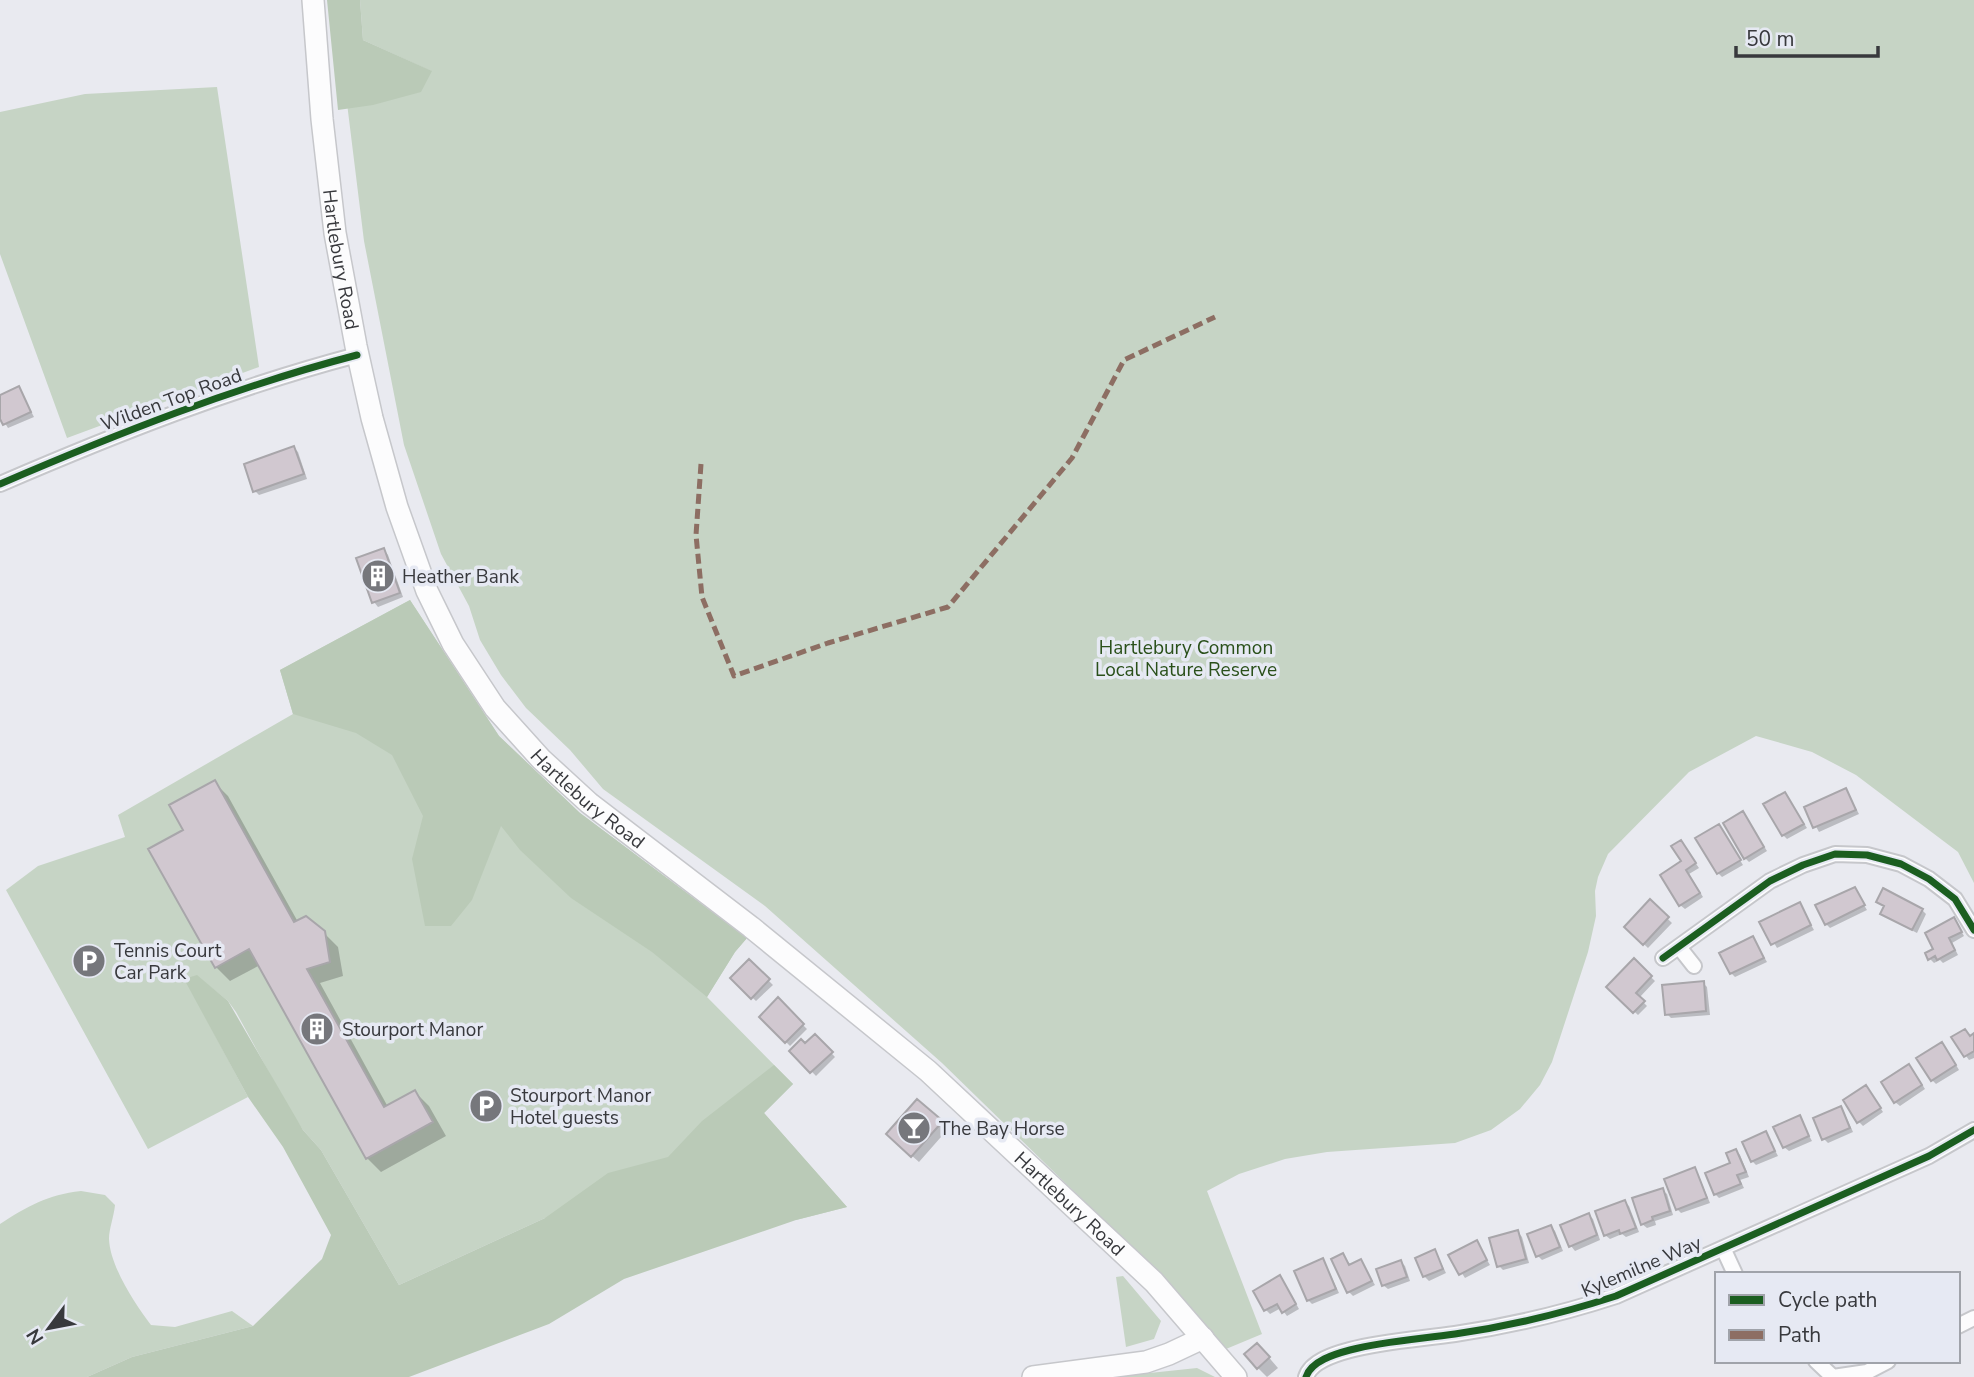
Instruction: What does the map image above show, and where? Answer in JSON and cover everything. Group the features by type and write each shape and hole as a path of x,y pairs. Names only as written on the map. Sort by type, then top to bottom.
{"main road":[{"name":"Hartlebury Road","path":"313,0 322,119 335,233 357,355 397,508 427,592 453,644 495,708 541,759 589,803 751,927 928,1071 1154,1282 1236,1377"},
{"path":"1033,1377 1146,1362 1203,1338"}],"street":[{"name":"Wilden Top Road","path":"0,484 102,440 304,369 357,355"},
{"path":"1663,958 1770,881 1803,865 1835,854 1867,855 1901,864 1929,879 1955,899 1974,930"},
{"path":"1679,947 1694,965"},
{"name":"Kylemilne Way","path":"1307,1377 1309,1370 1321,1361 1349,1350 1568,1312 1616,1296 1929,1156 1974,1130"},
{"path":"1723,1248 1734,1272"},
{"path":"1818,1363 1833,1377 1867,1373 1884,1363"}],"green space":[{"path":"327,0 360,0 363,40 432,71 421,92 373,105 338,110"},
{"name":"Hartlebury Common Local Nature Reserve","path":"360,0 1974,0 1974,883 1958,852 1856,775 1812,752 1756,736 1689,772 1608,854 1595,891 1596,916 1588,952 1552,1062 1540,1085 1520,1109 1491,1130 1455,1143 1327,1152 1285,1159 1239,1174 1207,1191 1262,1334 1226,1349 1126,1242 942,1063 765,906 603,789 570,750 526,708 501,675 480,640 469,606 441,554 404,445 364,241 345,87 431,71 363,40"},
{"path":"217,87 259,367 67,438 0,254 0,112 85,94"},
{"path":"410,600 499,736 580,813 747,938 707,997 793,1084 764,1113 847,1207 796,1220 545,1218 399,1285 321,1150 289,1109 236,1012 228,1001 197,976 185,979 248,1097 148,1149 6,890 38,866 125,837 118,815 293,714 280,670"},
{"path":"410,600 499,736 580,813 747,938 707,997 652,952 571,898 520,850 501,826 472,900 451,926 425,926 412,859 423,816 392,755 356,733 293,714 280,670"},
{"path":"197,975 228,1001 303,1130 321,1150 399,1285 545,1218 608,1173 668,1157 702,1121 774,1065 793,1084 764,1113 847,1207 796,1220 624,1279 549,1324 409,1377 87,1377 132,1357 253,1326 322,1259 331,1235 283,1147 248,1097 184,979"},
{"path":"81,1191 105,1195 115,1205 109,1239 110,1250 131,1296 151,1325 175,1327 232,1311 253,1326 132,1357 87,1377 0,1377 0,1224 38,1202"},
{"path":"1123,1276 1161,1321 1154,1339 1126,1347 1116,1277"},
{"path":"1197,1368 1215,1377 1112,1377"}],"building":[{"path":"19,386 31,412 3,425 0,419 0,395"},
{"path":"294,446 304,474 253,492 244,464"},
{"name":"Heather Bank","path":"384,548 400,593 372,603 356,558"},
{"name":"Stourport Manor","path":"215,780 294,922 306,916 325,931 330,962 307,969 384,1107 415,1090 433,1122 366,1159 249,949 215,968 148,849 183,830 169,805"},
{"path":"1846,788 1856,810 1813,828 1804,807"},
{"path":"1785,792 1804,824 1782,836 1763,804"},
{"path":"1743,811 1764,847 1744,859 1723,823"},
{"path":"1719,824 1741,860 1717,874 1695,838"},
{"path":"1681,840 1696,863 1686,870 1700,893 1679,906 1660,875 1681,861 1671,846"},
{"path":"1855,887 1865,905 1825,925 1815,905"},
{"path":"1883,888 1923,909 1912,930 1880,914 1884,906 1876,902"},
{"path":"1650,899 1669,917 1643,945 1624,927"},
{"path":"1800,902 1811,925 1771,945 1759,922"},
{"path":"1954,917 1962,932 1949,938 1955,950 1937,960 1935,956 1928,960 1925,953 1933,949 1925,933"},
{"path":"1753,936 1764,958 1730,974 1719,953"},
{"path":"1634,958 1652,976 1636,993 1645,1001 1633,1013 1606,987"},
{"path":"749,959 770,979 751,999 730,978"},
{"path":"1704,981 1706,1011 1665,1015 1662,985"},
{"path":"778,997 804,1024 785,1043 759,1017"},
{"path":"1965,1029 1970,1036 1974,1033 1974,1051 1964,1057 1951,1037"},
{"path":"815,1034 833,1052 810,1073 789,1051 801,1039 805,1043"},
{"path":"1942,1042 1956,1065 1931,1081 1916,1058"},
{"path":"1909,1064 1922,1085 1894,1103 1881,1082"},
{"path":"1866,1085 1881,1108 1857,1123 1843,1100"},
{"name":"The Bay Horse","path":"917,1099 943,1121 911,1157 886,1134"},
{"path":"1841,1106 1850,1128 1822,1140 1813,1118"},
{"path":"1800,1115 1809,1136 1783,1148 1773,1127"},
{"path":"1766,1131 1775,1151 1751,1162 1742,1142"},
{"path":"1736,1149 1746,1172 1737,1175 1741,1184 1714,1195 1705,1173 1730,1163 1726,1153"},
{"path":"1695,1167 1707,1198 1676,1210 1664,1179"},
{"path":"1663,1188 1670,1211 1652,1217 1653,1220 1641,1225 1632,1198"},
{"path":"1625,1200 1636,1228 1620,1234 1619,1230 1604,1236 1595,1211"},
{"path":"1589,1213 1597,1235 1569,1247 1560,1225"},
{"path":"1551,1225 1560,1247 1536,1257 1527,1234"},
{"path":"1518,1230 1526,1259 1497,1267 1489,1238"},
{"path":"1477,1240 1487,1260 1459,1275 1448,1255"},
{"path":"1435,1249 1443,1269 1423,1277 1415,1258"},
{"path":"1343,1253 1349,1265 1361,1259 1372,1281 1347,1293 1331,1259"},
{"path":"1323,1258 1336,1289 1307,1301 1294,1271"},
{"path":"1401,1260 1407,1277 1382,1286 1376,1269"},
{"path":"1280,1275 1296,1304 1282,1313 1277,1304 1264,1311 1253,1291"},
{"path":"1257,1343 1270,1357 1257,1369 1244,1354"}],"marked path":[{"path":"701,464 696,535 702,597 734,676 828,643 948,607 1072,458 1124,360 1215,317"}],"cycle path":[{"path":"0,484 176,413 357,355"},
{"path":"1663,958 1770,881 1803,865 1835,854 1867,855 1901,864 1929,879 1955,899 1974,930"},
{"path":"1306,1377 1318,1362 1350,1350 1496,1327 1616,1296 1929,1156 1974,1130"}],"place":[{"name":"Heather Bank","path":"378,576"},
{"name":"Tennis Court Car Park","path":"89,961"},
{"name":"Stourport Manor","path":"317,1029"},
{"name":"Stourport Manor Hotel guests","path":"486,1106"},
{"name":"The Bay Horse","path":"914,1128"}]}
